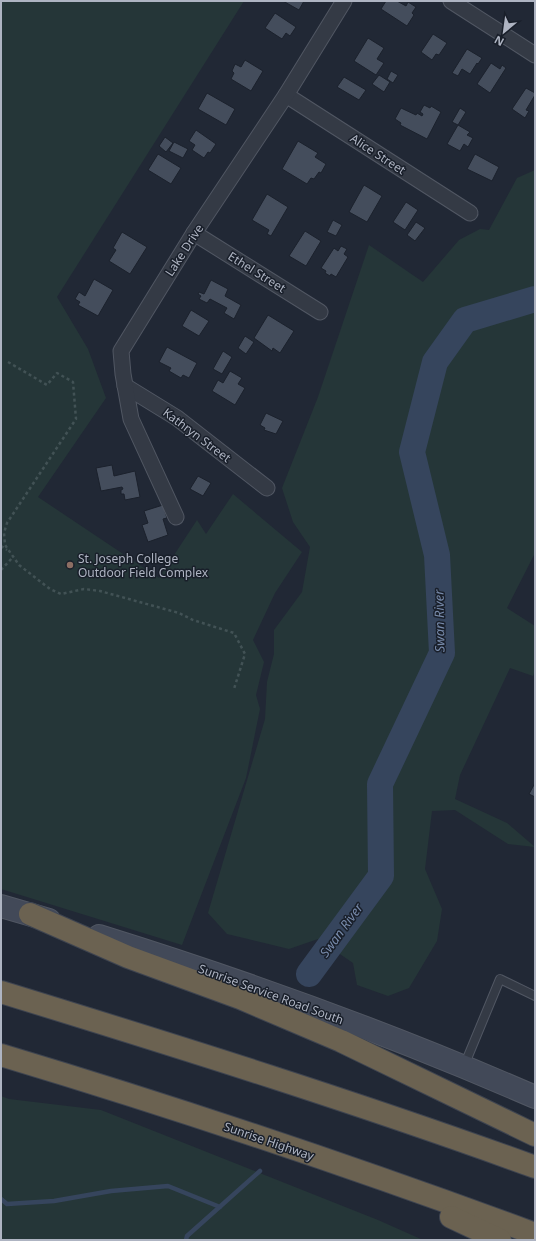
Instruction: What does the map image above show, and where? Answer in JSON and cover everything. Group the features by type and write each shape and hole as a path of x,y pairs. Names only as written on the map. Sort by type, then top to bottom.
{"highway":[{"path":"30,914 128,957 240,998 334,1038 535,1135"},
{"path":"1,992 182,1048 467,1142 535,1167"},
{"name":"Sunrise Highway","path":"1,1055 148,1101 351,1168 535,1234"},
{"path":"351,1168 500,1240"}],"main road":[{"name":"Sunrise Service Road South","path":"1,906 178,960 327,1013 464,1067 535,1097"}],"street":[{"name":"Lake Drive","path":"176,517 131,419 121,351 194,233 286,95 344,1"},
{"path":"451,1 535,54"},
{"name":"Alice Street","path":"286,95 470,213"},
{"name":"Ethel Street","path":"194,233 320,312"},
{"name":"Kathryn Street","path":"125,386 177,418 267,488"}],"lane":[{"path":"464,1067 500,979 535,996"}],"path":[{"path":"8,362 47,385 58,373 73,382 76,419 7,523 4,533 5,545 9,551 19,565 50,589 61,594 84,589 100,591 179,613 193,620 234,633 245,654 234,689"},
{"path":"1,546 9,551"},
{"path":"1,570 13,556"}],"shaded area":[{"name":"St. Joseph College Outdoor Field Complex","path":"1,1 244,1 57,297 88,349 106,398 38,497 159,578 197,520 206,534 233,494 302,552 275,593 253,640 264,662 256,695 260,709 246,778 182,945 1,889"},
{"path":"535,170 535,553 507,608 535,626 535,671 533,676 510,668 460,775 455,799 507,823 535,847 508,844 455,810 432,811 425,869 442,909 437,941 409,988 388,996 357,985 353,963 318,939 289,949 227,934 208,913 265,719 267,682 274,654 274,630 302,592 310,547 293,522 282,488 318,397 369,245 423,282 459,240 480,229 489,230 517,178"},
{"path":"1,1096 9,1099 101,1110 378,1220 423,1240 1,1240"}],"building":[{"path":"283,1 304,1 299,10"},
{"path":"386,1 397,1 406,6 408,2 416,7 412,13 414,15 407,26 381,9"},
{"path":"275,13 296,27 290,36 286,33 282,39 265,28"},
{"path":"433,34 447,43 439,55 436,54 432,60 421,52"},
{"path":"368,38 384,48 377,59 384,63 376,75 354,61"},
{"path":"467,49 482,58 470,74 462,69 458,76 452,73"},
{"path":"245,60 263,71 251,91 231,79 234,73 232,71 235,64 241,67"},
{"path":"491,63 500,69 502,65 506,68 490,93 477,84"},
{"path":"391,71 398,75 393,83 387,79"},
{"path":"379,75 390,82 384,92 372,84"},
{"path":"344,77 366,90 359,100 337,87"},
{"path":"526,88 535,93 535,95 526,110 529,111 525,118 512,109"},
{"path":"207,93 235,109 226,125 198,109"},
{"path":"424,105 430,108 431,106 441,112 427,139 400,125 401,123 395,119 401,108 416,115 417,113 422,116 423,114 420,112"},
{"path":"460,108 466,112 458,125 452,122"},
{"path":"458,125 470,132 467,135 473,138 468,147 464,144 460,151 447,144"},
{"path":"196,130 216,144 210,153 208,152 204,158 192,150 195,145 189,141"},
{"path":"165,137 173,143 166,152 159,146"},
{"path":"298,141 318,153 315,157 326,164 321,173 319,172 314,179 311,178 307,184 282,169"},
{"path":"174,142 188,149 183,158 169,151"},
{"path":"158,154 181,168 171,184 148,170"},
{"path":"475,154 499,167 492,181 467,169"},
{"path":"364,185 382,196 367,222 349,212"},
{"path":"267,194 288,207 271,236 267,234 269,230 252,220"},
{"path":"406,202 418,210 405,230 393,222"},
{"path":"333,220 342,225 336,236 327,232"},
{"path":"416,222 425,228 415,241 407,235"},
{"path":"305,231 321,241 306,266 289,256"},
{"path":"122,232 147,247 130,274 109,261 116,250 113,248"},
{"path":"341,246 347,249 344,254 348,257 336,277 331,274 330,276 321,268 334,248 338,251"},
{"path":"94,279 113,290 98,316 78,305 80,302 75,299 79,292 85,296"},
{"path":"211,280 228,289 225,296 241,305 234,319 224,313 227,308 210,299 207,303 199,299 201,296 198,294 199,292 204,294"},
{"path":"191,310 209,321 199,336 182,326"},
{"path":"268,315 294,331 280,353 273,348 272,351 254,338"},
{"path":"245,336 254,342 246,354 238,348"},
{"path":"167,347 197,363 189,378 183,375 181,378 169,371 171,368 159,362"},
{"path":"223,351 232,357 222,374 213,369"},
{"path":"230,371 242,378 238,384 245,388 235,405 212,391 218,380 223,383"},
{"path":"266,413 283,421 276,434 264,430 265,428 260,425"},
{"path":"112,465 114,476 135,471 140,497 125,500 124,494 121,494 121,490 123,489 122,487 101,491 96,468"},
{"path":"198,476 211,483 203,496 190,489"},
{"path":"163,505 167,518 163,519 168,535 148,542 142,525 148,523 144,511"},
{"path":"535,783 535,797 529,794"}],"waterway":[{"name":"Swan River","path":"309,974 381,876 380,784 442,653 437,555 412,452 435,362 465,320 535,299"},
{"name":"Swan River","path":"186,1240 187,1236 260,1171"},
{"path":"1,1199 7,1204 54,1201 111,1191 168,1186 220,1207"}],"place":[{"name":"St. Joseph College Outdoor Field Complex","path":"70,565"}]}
